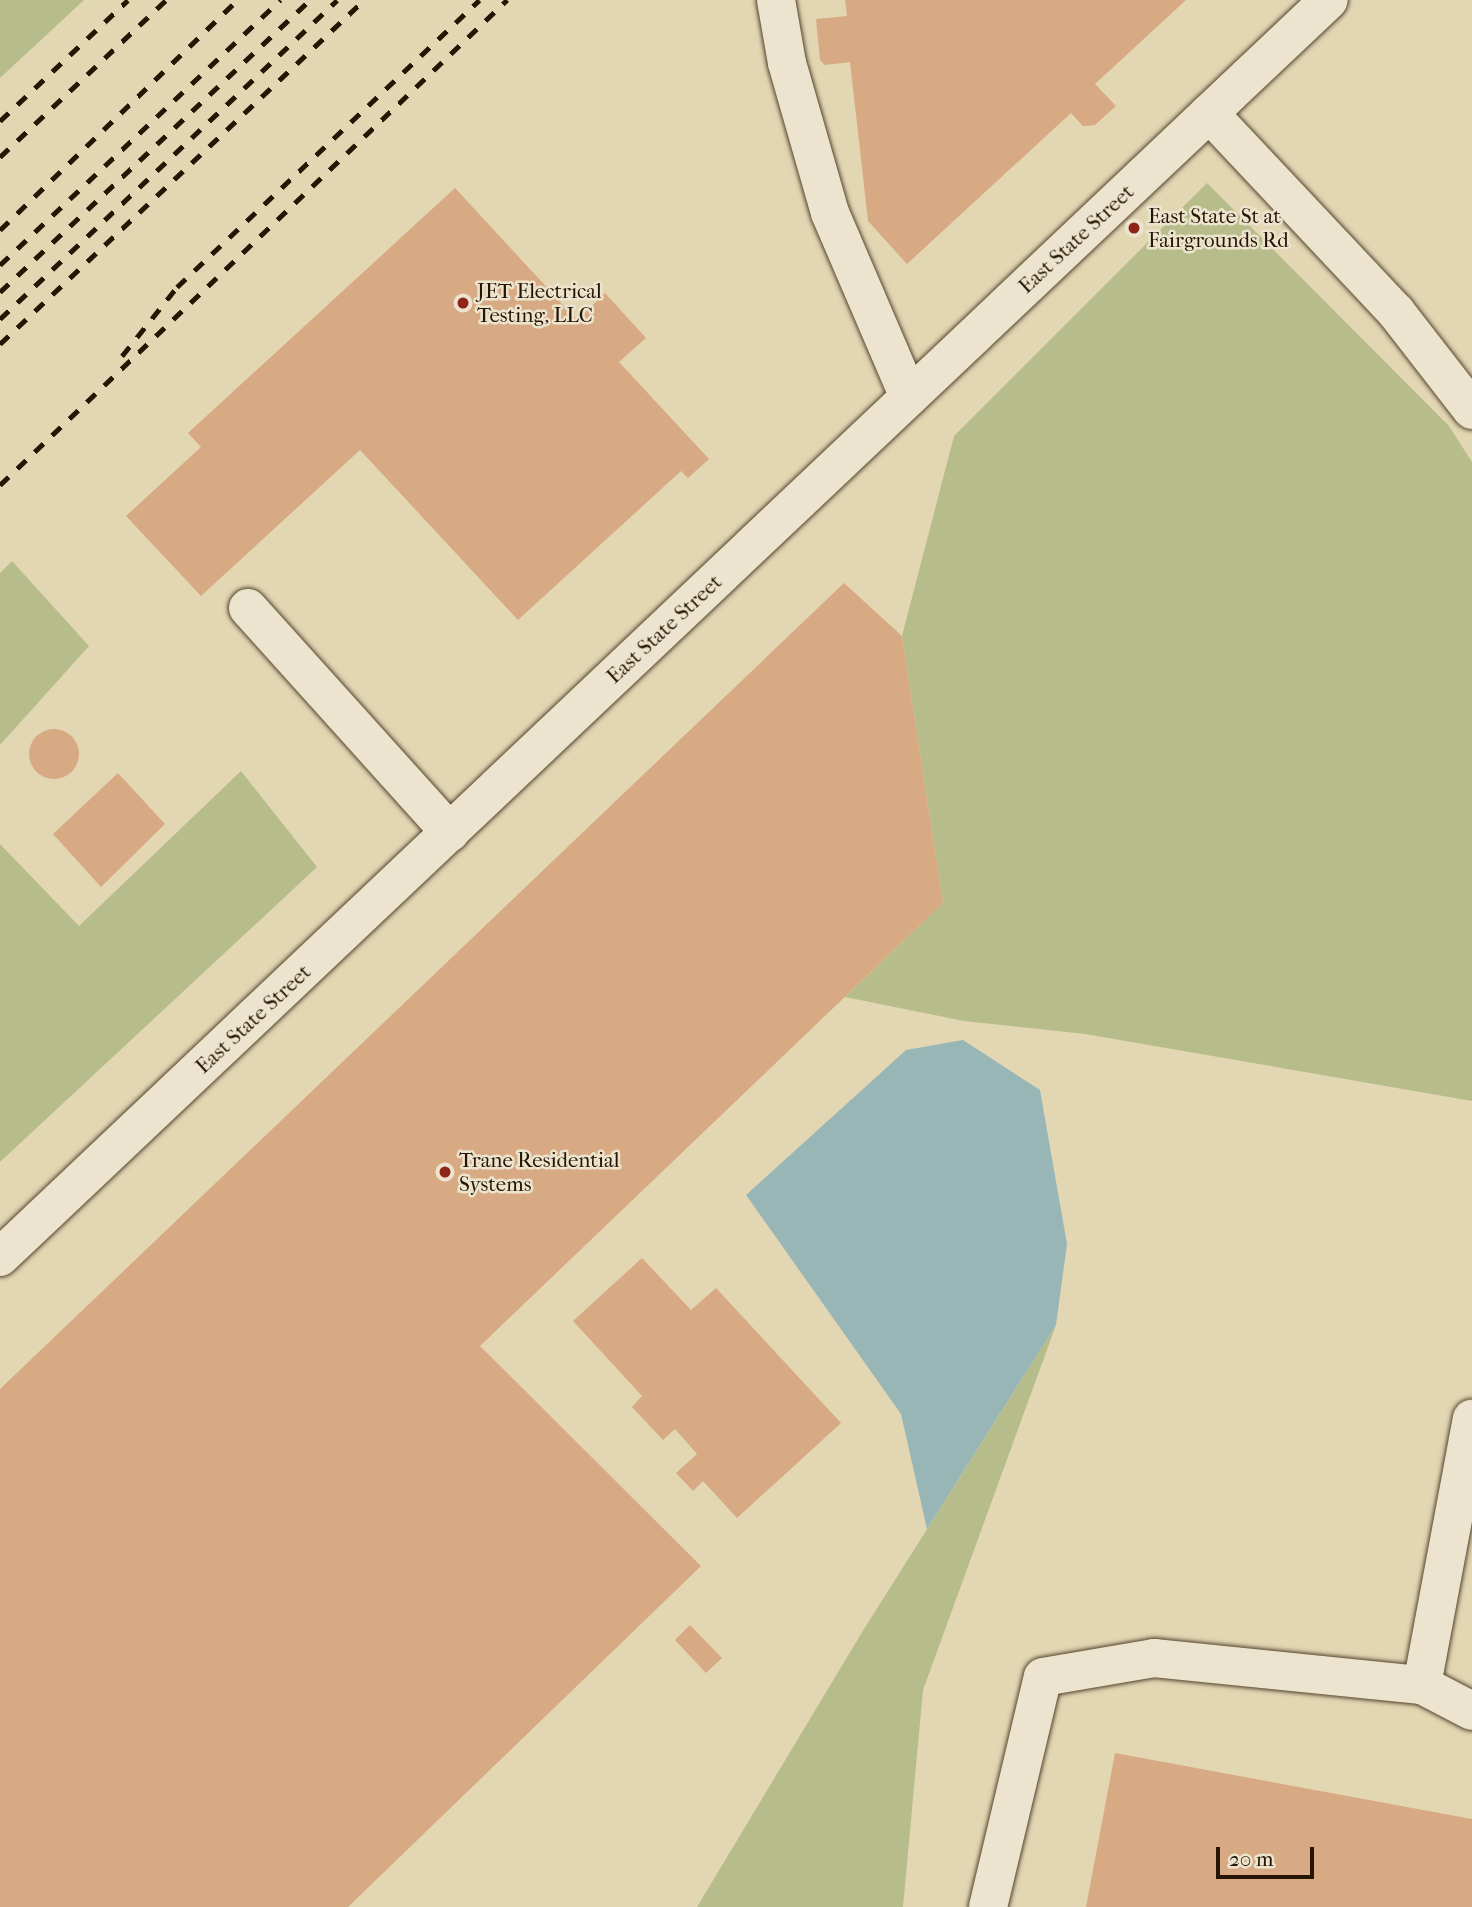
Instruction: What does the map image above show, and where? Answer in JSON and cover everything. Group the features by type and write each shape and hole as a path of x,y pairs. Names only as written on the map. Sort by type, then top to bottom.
{"street":[{"path":"776,0 787,63 830,213 909,397"},
{"name":"East State Street","path":"0,1258 1329,0"},
{"path":"1209,113 1396,312 1472,410"},
{"path":"248,608 450,832"},
{"path":"1422,1685 1472,1419"},
{"path":"988,1907 1043,1677 1154,1658 1422,1685 1472,1711"}],"green space":[{"path":"0,0 84,0 0,78"},
{"path":"1207,183 1449,426 1472,462 1472,1101 1085,1034 964,1021 845,997 943,903 902,636 954,436"},
{"path":"12,561 89,646 0,745 0,573"},
{"path":"241,771 317,867 0,1162 0,844 79,926"},
{"path":"1056,1325 923,1690 903,1907 697,1907 864,1629"}],"water":[{"path":"963,1040 1040,1090 1067,1244 1056,1325 927,1529 901,1414 746,1195 906,1050"}],"building":[{"path":"845,0 1186,0 1095,84 1116,106 1095,125 1083,126 1071,113 907,264 868,221 850,62 825,65 820,60 816,19 847,16"},
{"path":"455,188 577,320 605,293 646,338 619,362 709,459 688,478 681,471 518,620 360,450 201,596 126,516 201,447 188,433"},
{"name":"Trane Residential Systems","path":"844,583 902,636 943,903 480,1346 701,1566 348,1907 0,1907 0,1389"},
{"path":"54,729 72,736 79,754 72,772 54,779 36,772 29,754 36,736"},
{"path":"118,773 165,824 101,887 53,834"},
{"path":"642,1258 691,1310 716,1288 841,1423 737,1518 703,1481 693,1491 676,1473 697,1454 675,1429 663,1440 632,1407 642,1396 573,1321"},
{"path":"690,1625 722,1658 706,1673 675,1640"},
{"path":"1115,1753 1472,1819 1472,1907 1086,1907"}],"railway":[{"path":"0,121 128,0"},
{"path":"0,157 166,0"},
{"path":"0,230 237,0"},
{"path":"0,265 280,0"},
{"path":"0,292 310,0"},
{"path":"0,319 337,0"},
{"path":"0,344 364,0"},
{"path":"122,356 177,287 479,0"},
{"path":"0,485 507,0"}],"place":[{"name":"East State St at Fairgrounds Rd","path":"1134,228"},
{"name":"JET Electrical Testing, LLC","path":"463,303"},
{"name":"Trane Residential Systems","path":"445,1172"}]}
